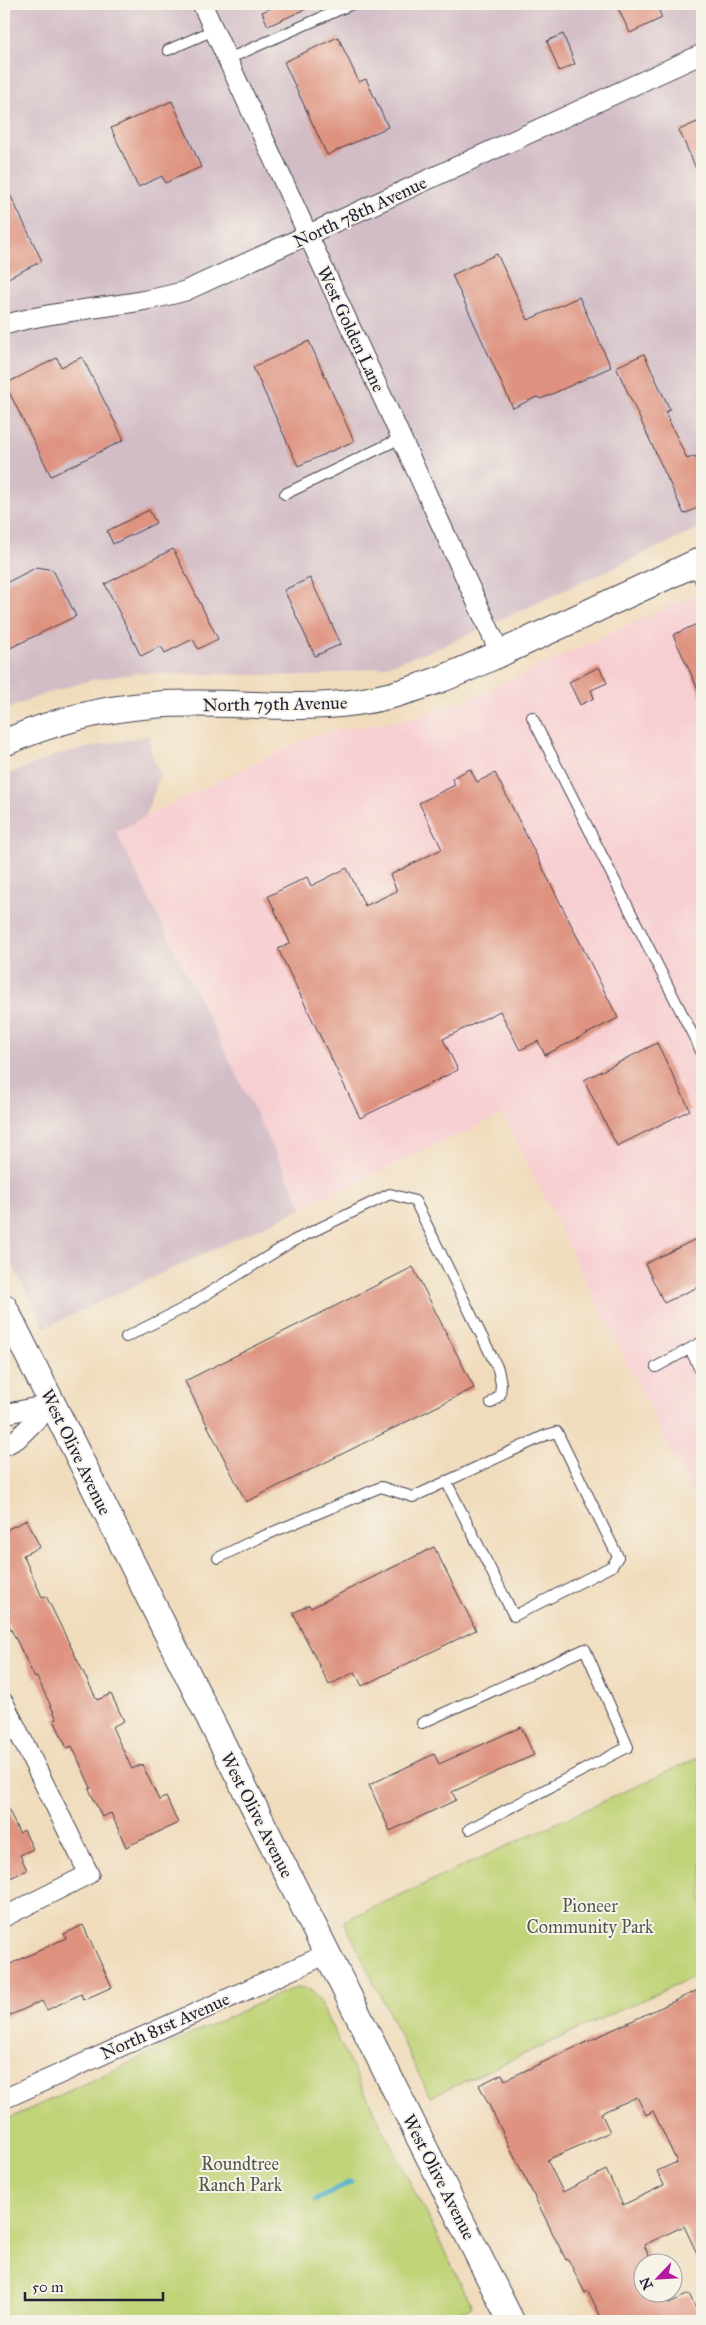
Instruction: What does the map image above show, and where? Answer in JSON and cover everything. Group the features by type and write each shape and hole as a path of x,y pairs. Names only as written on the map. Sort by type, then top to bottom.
{"main road":[{"name":"North 79th Avenue","path":"4,743 43,726 80,715 154,705 310,706 359,702 408,690 438,680 699,569"},
{"name":"West Olive Avenue","path":"4,1308 511,2321"}],"street":[{"name":"West Golden Lane","path":"202,4 500,653"},
{"name":"North 78th Avenue","path":"4,325 50,315 140,303 185,292 702,54"},
{"path":"4,1414 52,1404"},
{"path":"4,1446 17,1439 52,1404"},
{"path":"4,1703 89,1874 4,1917"},
{"name":"North 81st Avenue","path":"4,2099 327,1954"}],"lane":[{"path":"228,59 352,4"},
{"path":"168,50 214,30"},
{"path":"285,494 401,438"},
{"path":"532,717 702,1053"},
{"path":"126,1337 184,1308 293,1241 390,1194 402,1196 414,1201 498,1370 501,1384 500,1395 491,1403"},
{"path":"656,1367 702,1342"},
{"path":"690,1348 702,1374"},
{"path":"218,1558 254,1540 381,1487 412,1497 446,1481 546,1434 557,1432 618,1557 612,1566 514,1616 446,1481"},
{"path":"422,1723 585,1648 628,1747 469,1828"}],"shaded area":[{"path":"4,4 702,4 702,527 439,648 383,667 315,676 137,673 91,680 36,697 4,711"},
{"path":"702,591 702,1514 503,1114 303,1208 115,832 315,734 415,718 463,701"},
{"path":"150,735 151,753 160,775 145,817 116,832 303,1208 44,1328 4,1248 4,776 59,754"}],"green space":[{"name":"Pioneer Community Park","path":"702,1756 702,1973 430,2097 344,1921"},
{"name":"Roundtree Ranch Park","path":"297,1988 311,1990 318,1999 472,2306 440,2321 4,2321 4,2121 283,1992"}],"building":[{"path":"280,4 317,4 268,26 262,12"},
{"path":"616,4 656,4 662,18 630,33"},
{"path":"563,34 575,64 559,71 547,41"},
{"path":"338,37 359,82 366,79 388,127 327,155 284,62"},
{"path":"172,101 201,167 165,183 162,176 138,187 111,128"},
{"path":"702,120 702,182 679,130"},
{"path":"4,182 42,261 4,280"},
{"path":"497,254 528,320 579,297 611,367 541,399 537,397 513,408 452,275"},
{"path":"309,341 354,441 298,466 253,367"},
{"path":"644,354 670,410 665,412 687,459 695,456 702,471 702,506 684,514 616,367"},
{"path":"82,357 124,440 51,476 5,384 57,358 61,367"},
{"path":"149,510 156,523 113,544 107,531"},
{"path":"173,549 218,639 198,649 193,639 165,653 161,646 141,656 105,584"},
{"path":"37,567 53,570 76,616 4,651 4,584"},
{"path":"310,578 341,644 315,656 284,590"},
{"path":"697,624 702,636 702,698 673,635"},
{"path":"599,667 607,683 591,690 594,698 580,705 569,682"},
{"path":"470,769 477,782 495,773 618,1018 545,1055 538,1041 520,1050 500,1011 443,1039 458,1070 360,1118 278,949 290,943 268,896 307,877 311,886 347,868 365,906 397,891 390,875 442,849 419,803 455,785 452,778"},
{"path":"657,1043 690,1110 617,1146 584,1080"},
{"path":"702,1236 702,1285 664,1303 645,1264"},
{"path":"413,1267 474,1388 246,1502 185,1381"},
{"path":"27,1520 40,1547 23,1555 42,1597 46,1596 97,1700 111,1694 124,1721 112,1727 132,1769 142,1764 159,1800 166,1797 178,1823 126,1847 111,1813 102,1817 72,1746 67,1748 54,1720 57,1719 4,1615 10,1612 4,1598 4,1531"},
{"path":"434,1547 476,1630 362,1686 355,1672 329,1685 293,1613 309,1605 311,1608"},
{"path":"521,1727 534,1755 452,1792 456,1800 390,1831 369,1785 434,1754 439,1764"},
{"path":"4,1799 19,1833 24,1830 33,1849 20,1855 27,1870 4,1881"},
{"path":"83,1925 112,1987 83,2000 81,1994 47,2010 42,2001 4,2018 4,1967 66,1938 64,1934"},
{"path":"698,1990 702,1999 702,2264 684,2226 644,2245 647,2252 634,2252 634,2302 684,2302 684,2296 689,2294 702,2321 603,2321 588,2291 585,2293 568,2259 566,2260 479,2085 502,2074 505,2080","holes":["637,2097 646,2115 653,2111 677,2162 657,2171 664,2185 623,2205 606,2170 563,2192 547,2160 610,2132 601,2113"]}],"waterway":[{"path":"315,2200 351,2182"}]}
